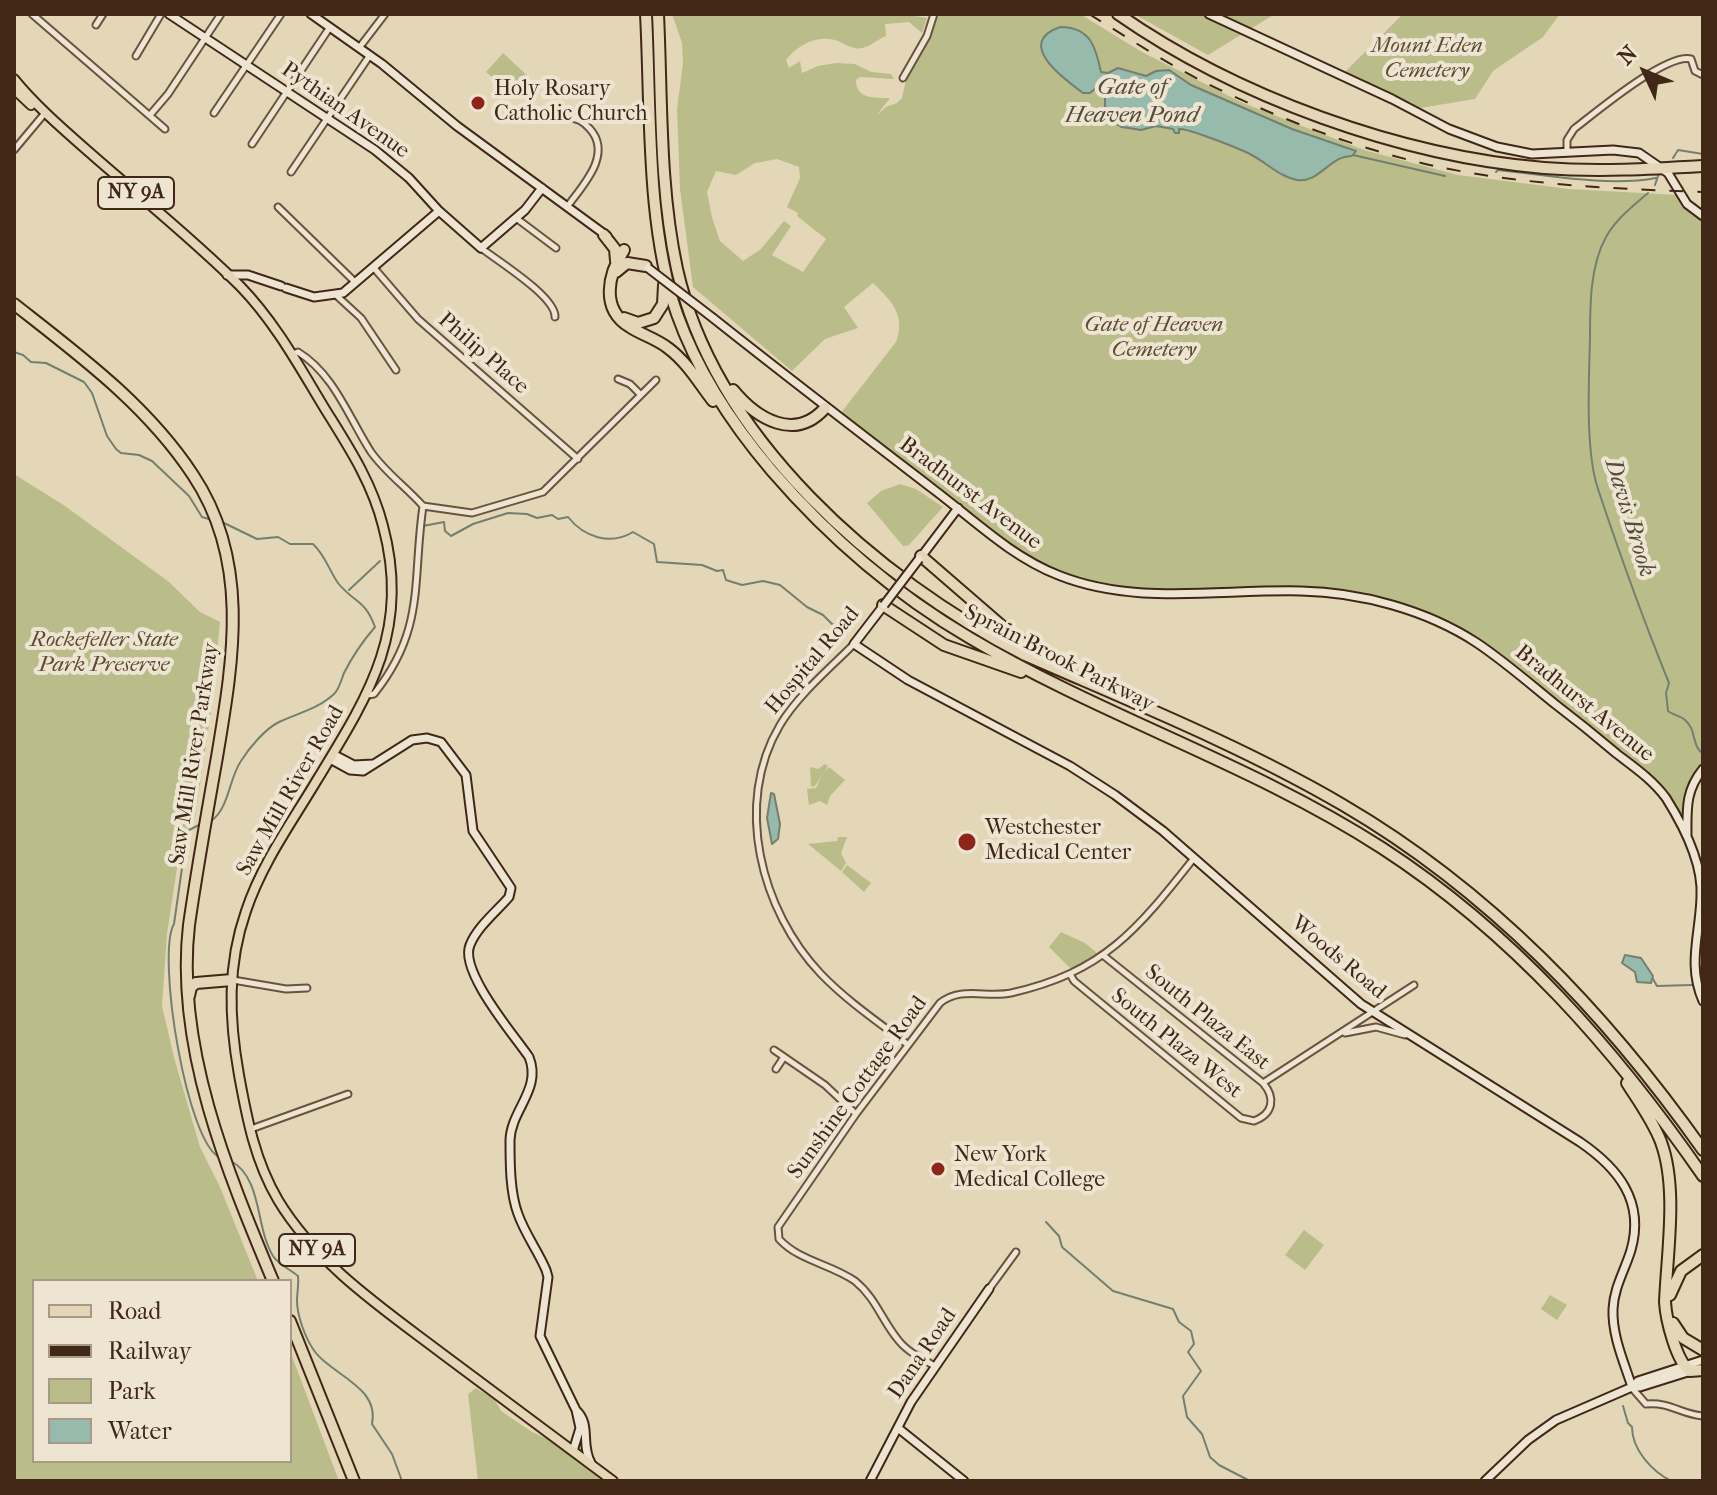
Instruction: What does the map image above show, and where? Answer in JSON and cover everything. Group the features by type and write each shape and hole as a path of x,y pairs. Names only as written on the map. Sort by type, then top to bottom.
{"highway":[{"name":"Sprain Brook Parkway","path":"646,14 655,196 664,267 677,316 695,358 740,430 801,503 879,575 954,628 1053,682 1293,797 1386,850 1447,894 1506,944 1601,1041 1703,1176"},
{"name":"Sprain Brook Parkway","path":"658,14 672,239 683,293 705,350 731,397 767,446 808,493 862,545 909,584 972,626 1012,649 1288,775 1368,820 1431,863 1502,920 1567,982 1637,1062 1703,1150"},
{"path":"1118,14 1173,50 1229,79 1315,115 1389,139 1527,166 1574,169 1659,165"},
{"path":"1126,14 1232,75 1304,106 1376,130 1530,162 1576,165 1703,164"},
{"path":"604,235 616,252 613,289 617,308 625,318 641,323 654,318 662,307 664,267"},
{"path":"626,251 610,280 609,293 618,316 629,327 675,353 740,430"},
{"path":"615,269 629,263 647,267"},
{"name":"Saw Mill River Parkway","path":"14,304 98,371 154,426 193,474 214,520 231,577 233,639 228,686 182,940 181,1003 192,1064 269,1279"},
{"name":"Saw Mill River Parkway","path":"14,311 94,375 139,418 180,465 214,520"},
{"path":"705,350 739,397 774,421 790,426 802,425 813,420 825,408"},
{"path":"920,558 1024,645 1073,676"},
{"path":"884,605 952,649 1053,682"},
{"name":"Saw Mill River Parkway","path":"203,824 187,940 186,987 188,1018 197,1064 224,1159"},
{"path":"187,940 190,967 194,974 232,980"},
{"path":"188,1018 192,985 200,981 232,980"},
{"path":"1601,1041 1651,1121 1665,1157 1669,1192 1665,1308 1686,1368 1703,1369"},
{"path":"1703,1255 1689,1263 1677,1276 1669,1305 1680,1335 1703,1350"},
{"path":"292,1326 351,1481"},
{"path":"292,1340 351,1481"}],"main road":[{"name":"Saw Mill River Road","path":"14,79 45,113 227,275 261,311 292,354 359,464 376,503 386,537 391,579 389,625 380,664 368,695 257,882 239,934 232,980 232,1032 250,1129 262,1167 279,1201 302,1233 334,1266 380,1306 591,1465"},
{"name":"Saw Mill River Road","path":"14,89 45,113"},
{"name":"NY 9A","path":"591,1465 613,1481"}],"street":[{"path":"32,14 165,129"},
{"path":"96,25 103,14"},
{"path":"136,56 161,14"},
{"name":"Pythian Avenue","path":"169,14 389,160 439,211 543,296 553,307 555,317"},
{"path":"150,115 175,84 221,14"},
{"path":"214,113 281,14"},
{"name":"Bradhurst Avenue","path":"311,14 370,55 457,126 626,251 825,408 1034,564 1088,585 1119,591 1329,592 1398,607 1439,622 1492,653 1643,774 1666,798 1687,838 1698,869 1701,887 1693,961 1694,975 1703,1001"},
{"path":"359,48 385,14"},
{"path":"903,78 927,36 934,14"},
{"path":"1209,14 1461,134 1522,153 1628,150 1641,154 1672,177 1687,204 1703,216"},
{"path":"252,144 330,27"},
{"path":"291,172 370,55"},
{"path":"1567,152 1567,140 1574,129 1653,71 1685,57 1691,59 1695,71 1703,75"},
{"path":"14,150 45,113"},
{"path":"567,207 595,167 598,153 596,139 589,127 576,118 568,118"},
{"path":"481,248 516,218 542,188"},
{"path":"278,207 356,283"},
{"path":"227,275 248,275 314,297 337,296 439,211"},
{"path":"516,218 556,248"},
{"name":"Philip Place","path":"374,268 418,319 578,459"},
{"path":"337,296 361,318 396,370"},
{"path":"292,354 298,352 304,355 326,379 384,469 423,506 472,513 536,496 550,487 656,380"},
{"path":"618,379 630,384 640,394"},
{"path":"368,695 374,694 390,671 412,623 423,506"},
{"name":"Hospital Road","path":"907,1044 845,996 820,973 801,949 774,901 760,853 757,832 759,788 768,748 791,709 854,644 958,508"},
{"name":"Woods Road","path":"854,644 908,680 1092,779 1194,858 1351,996 1589,1148 1613,1167 1633,1208 1634,1236 1615,1295 1613,1321 1632,1387"},
{"path":"332,757 354,765 373,764 415,739 431,738 444,744 466,775 473,831 511,888 509,897 472,941 468,958 477,981 533,1067 531,1085 511,1133 514,1195 517,1212 548,1277 540,1336 576,1410 580,1428 573,1451"},
{"path":"1687,838 1687,801 1693,783 1703,769"},
{"name":"Sunshine Cottage Road","path":"935,1366 904,1346 874,1300 860,1286 843,1274 797,1253 779,1239 778,1227 907,1044 947,998 962,993 991,995 1023,990 1070,974 1104,956 1135,929 1194,858"},
{"name":"South Plaza East","path":"1104,956 1263,1083 1272,1100 1267,1113"},
{"name":"South Plaza West","path":"1070,974 1074,981 1241,1118 1254,1121 1267,1113"},
{"path":"232,980 286,989 307,988"},
{"path":"1263,1083 1414,985"},
{"path":"1351,996 1360,1010 1355,1023"},
{"path":"1336,1035 1376,1027 1416,1039"},
{"path":"774,1050 825,1085 856,1114"},
{"path":"776,1069 784,1057"},
{"path":"250,1129 348,1094"},
{"name":"Dana Road","path":"870,1481 935,1366 1016,1252"},
{"path":"1485,1481 1528,1440 1556,1420 1703,1360"},
{"path":"1632,1387 1646,1404 1667,1403 1682,1411 1703,1416"},
{"path":"576,1410 583,1416 586,1426 584,1448 591,1465"},
{"path":"898,1428 964,1481"},
{"path":"573,1451 585,1439"}],"green space":[{"name":"Gate of Heaven Cemetery","path":"672,14 902,14 927,18 922,33 909,22 885,24 886,36 865,47 855,48 830,39 815,40 796,50 786,60 789,68 800,61 802,73 836,63 855,64 871,72 891,74 894,79 860,77 856,80 863,94 890,98 877,115 902,98 907,75 936,14 1080,14 1142,52 1243,103 1364,150 1458,175 1569,189 1678,195 1688,209 1703,219 1703,766 1687,793 1685,823 1671,799 1649,775 1492,650 1446,622 1340,591 1314,588 1165,591 1106,586 1076,579 1042,565 1003,540 840,414 896,342 898,317 886,296 873,283 844,307 858,328 825,339 792,371 693,287 680,189 677,109 683,63 682,43","holes":["777,159 799,167 800,178 787,207 826,239 803,272 772,255 791,226 784,221 761,249 743,261 720,241 712,217 707,192 716,171 736,175 755,163"]},
{"path":"1134,14 1275,14 1208,55"},
{"name":"Mount Eden Cemetery","path":"1403,14 1560,14 1543,37 1493,71 1475,99 1420,108 1345,72"},
{"path":"503,53 530,78 514,96 486,72"},
{"name":"Rockefeller State Park Preserve","path":"14,474 65,506 169,582 200,612 220,622 212,705 195,819 182,835 167,934 162,1006 200,1147 220,1187 257,1279 32,1279 32,1463 292,1463 292,1356 339,1481 14,1481"},
{"path":"900,484 916,489 943,507 909,545 903,546 867,503 881,491"},
{"path":"825,764 828,766 824,772 829,767 845,780 830,796 827,805 820,801 809,805 807,789 816,788 822,775 811,787 810,767 818,769"},
{"path":"838,837 847,837 841,853 846,863 841,871 808,844 837,841"},
{"path":"847,865 871,883 864,892 842,872"},
{"path":"1061,932 1085,943 1096,952 1096,957 1071,969 1049,947"},
{"path":"1304,1230 1324,1245 1305,1270 1285,1255"},
{"path":"1550,1295 1567,1305 1557,1320 1541,1309"},
{"path":"476,1388 495,1400 501,1411 548,1439 603,1481 478,1481 468,1394"}],"water":[{"name":"Gate of Heaven Pond","path":"1060,27 1079,31 1090,40 1101,72 1108,73 1118,68 1146,76 1169,70 1191,85 1292,129 1356,151 1312,178 1297,180 1284,176 1248,153 1192,132 1179,129 1179,133 1175,133 1173,129 1156,126 1141,130 1122,127 1111,121 1105,109 1105,87 1083,93 1047,61 1042,42 1047,34"},
{"path":"771,793 774,794 780,824 778,839 772,844 767,818"},
{"path":"1625,955 1641,958 1653,976 1651,983 1637,982 1635,972 1622,963"}],"waterway":[{"name":"Davis Brook","path":"1673,158 1678,150 1703,154"},
{"path":"1353,155 1445,176"},
{"path":"1496,172 1598,181 1656,178"},
{"name":"Davis Brook","path":"1655,185 1659,173"},
{"name":"Davis Brook","path":"1648,193 1610,230 1597,260 1590,312 1589,435 1594,473 1606,514 1669,683 1666,693 1668,711 1689,724 1703,754"},
{"path":"14,352 31,362 46,363 84,382 92,393 107,436 116,449 152,461 189,496 202,517 212,520"},
{"path":"423,526 444,522 445,531 451,536 473,524 508,513 537,518 552,515 558,519 568,517 582,530 607,539 633,532 654,544 657,562 702,565 723,570 726,580 742,585 763,581 780,585 845,631"},
{"path":"211,821 222,809 237,768 253,745 274,725 315,707 334,694 355,654 375,627 363,606 338,583 313,544 290,544 278,537 257,539 222,522"},
{"path":"349,590 380,561"},
{"path":"201,824 189,830 186,840 169,942 169,972 186,1087 208,1146 221,1158"},
{"name":"Davis Brook","path":"1698,974 1703,962"},
{"name":"Davis Brook","path":"1653,979 1657,986 1692,985"},
{"path":"231,1161 249,1179 273,1256 298,1276 298,1313 310,1344 321,1358 369,1400 372,1424 392,1454 402,1481"},
{"path":"1046,1222 1059,1236 1062,1247 1113,1291 1173,1309 1179,1322 1191,1331 1194,1344 1188,1352 1201,1371 1183,1396 1187,1417 1202,1434 1210,1457 1250,1481"},
{"path":"1623,1406 1639,1452 1650,1466 1671,1481"}],"railway":[{"path":"1089,14 1204,82 1291,121 1383,153 1444,168 1540,182 1703,192"}],"place":[{"name":"Holy Rosary Catholic Church","path":"478,103"},
{"name":"Westchester Medical Center","path":"967,842"},
{"name":"New York Medical College","path":"938,1169"}]}
